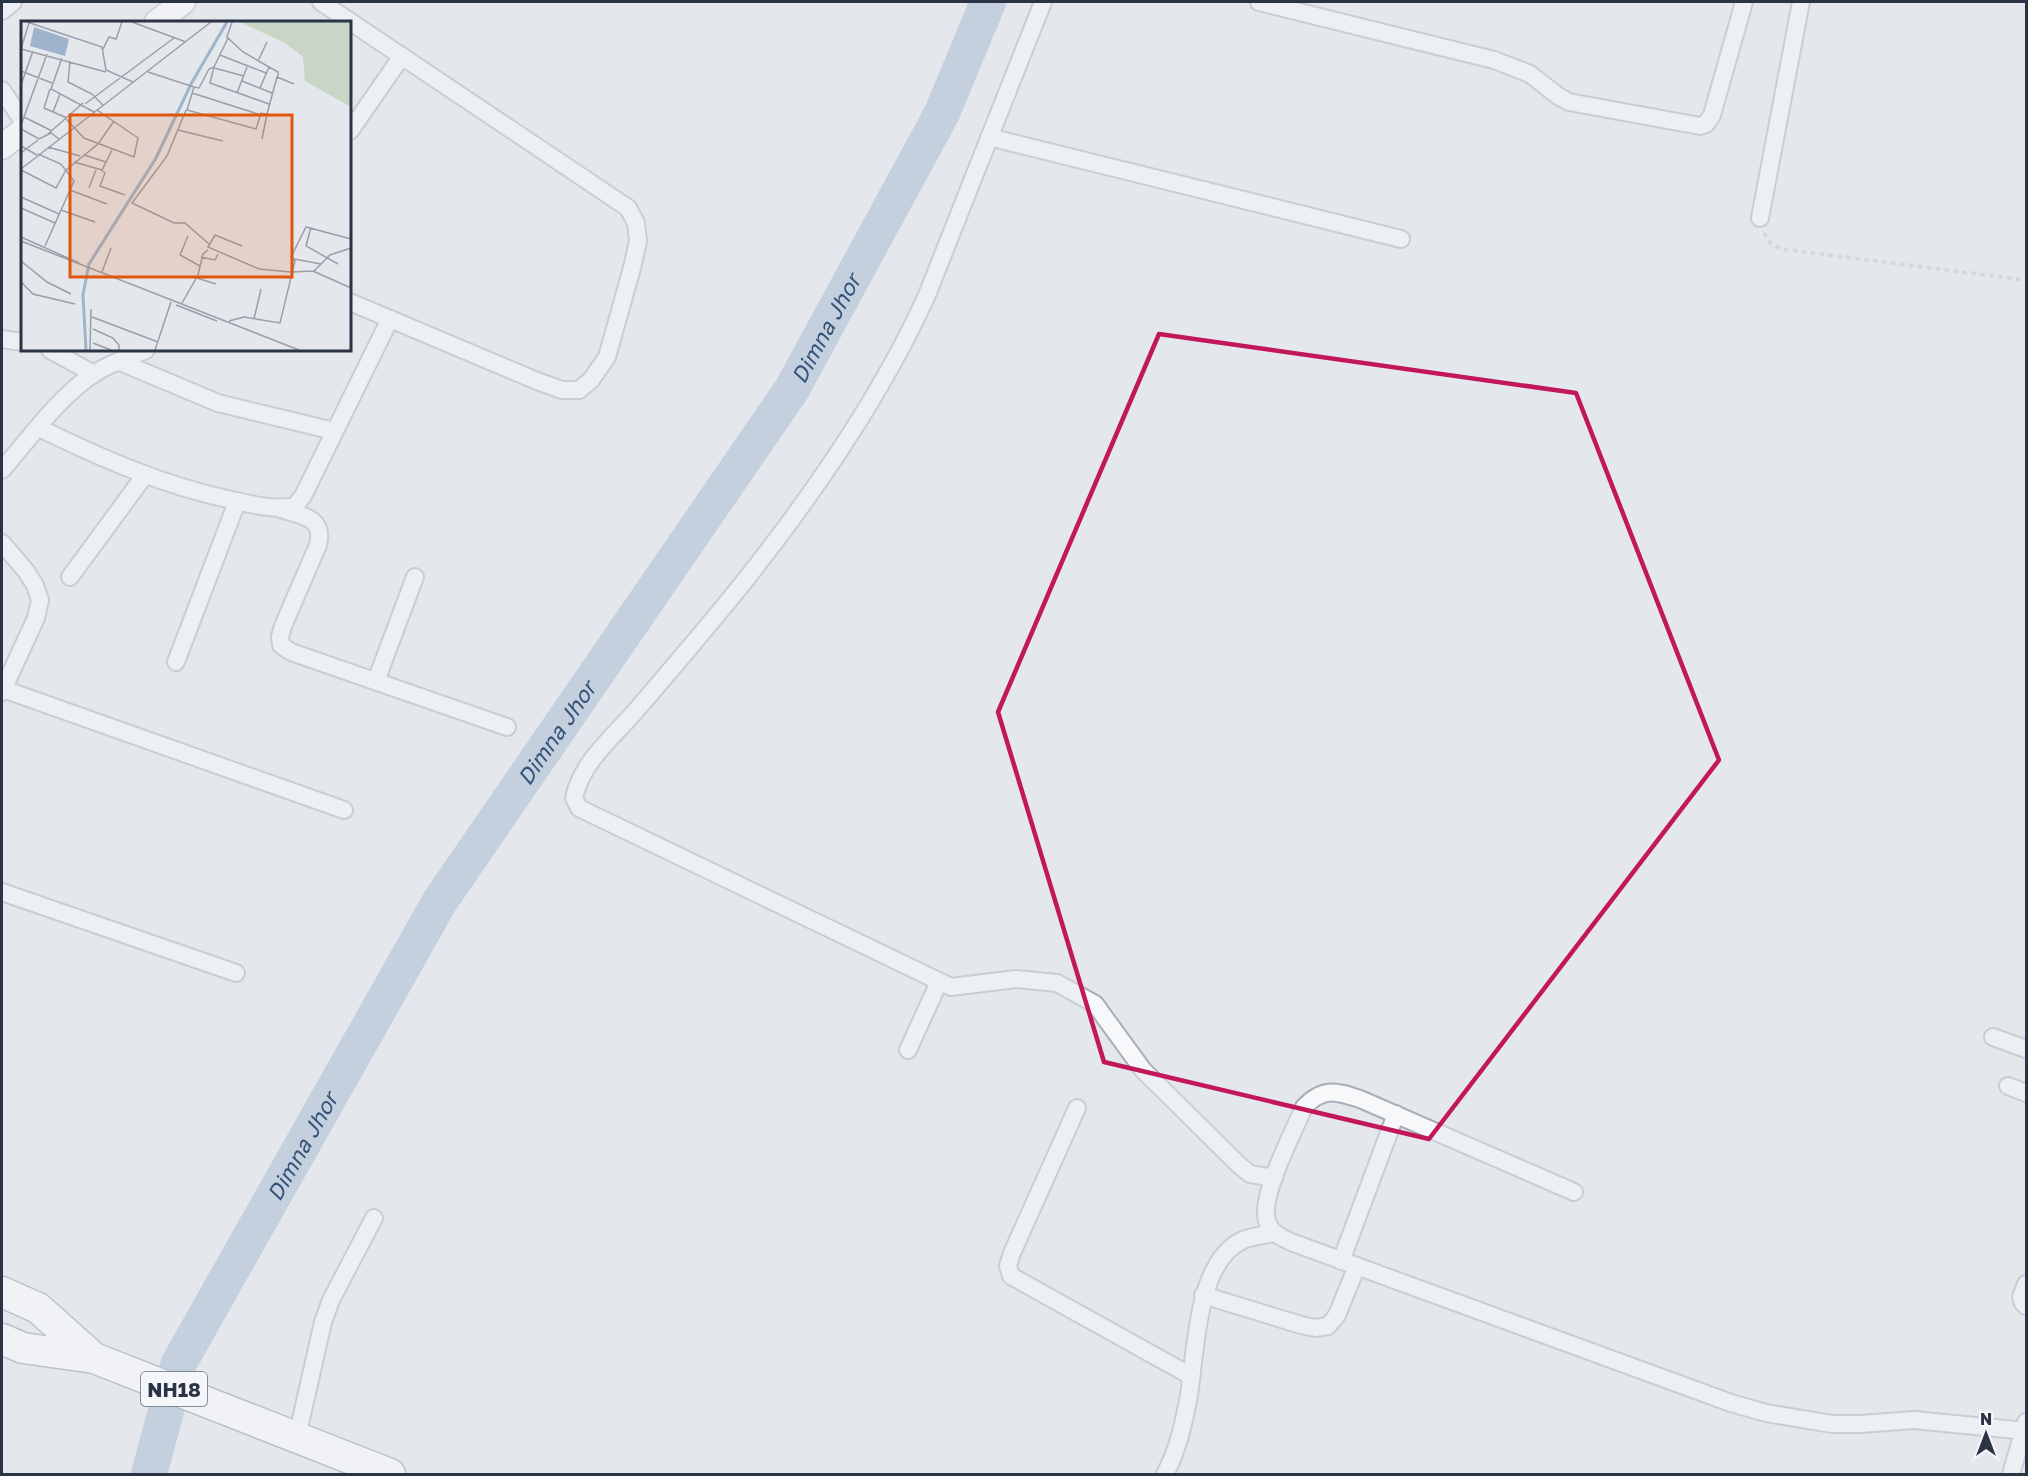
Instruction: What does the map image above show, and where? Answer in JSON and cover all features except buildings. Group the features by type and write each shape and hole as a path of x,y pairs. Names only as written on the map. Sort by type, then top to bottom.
{"highway":[{"name":"NH18","path":"2,1292 38,1308 94,1358"},
{"name":"NH18","path":"2,1340 23,1348 94,1358 390,1474"}],"street":[{"path":"2,11 13,2"},
{"path":"158,21 183,2"},
{"path":"321,2 350,21"},
{"path":"1043,2 911,332 819,483 746,579 637,710 602,747 576,786 574,798 579,808 951,987 1016,979 1057,983 1095,1004 1143,1070 1239,1165 1250,1174 1274,1178"},
{"path":"1259,2 1494,60 1530,74 1569,102 1700,126 1706,124 1712,115 1740,2"},
{"path":"1760,218 1801,2"},
{"path":"351,22 628,208 636,223 638,241 607,357 591,380 579,390 562,390 537,381 351,302"},
{"path":"351,130 402,56"},
{"path":"2,90 21,118"},
{"path":"2,147 21,132"},
{"path":"989,137 1401,239"},
{"path":"279,508 295,506 303,496 390,319"},
{"path":"2,339 21,342"},
{"path":"52,351 94,374"},
{"path":"2,470 71,391 94,374 143,351"},
{"path":"118,361 218,403 334,431"},
{"path":"39,428 104,459 146,475 237,502 279,508 306,517 317,524 321,534 318,545 279,636 281,645 291,651 507,727"},
{"path":"70,577 146,475"},
{"path":"176,662 237,502"},
{"path":"2,543 26,570 35,585 40,600 36,618 2,690 344,810"},
{"path":"376,681 415,576"},
{"path":"2,892 236,974"},
{"path":"908,1050 939,982"},
{"path":"1993,1037 2026,1049"},
{"path":"2008,1086 2026,1093"},
{"path":"1574,1192 1360,1099 1340,1093 1326,1092 1313,1097 1304,1107 1274,1178 1266,1206 1267,1221 1274,1233 1291,1242 1720,1399 1766,1413 1832,1424 1914,1420 2025,1428 2011,1474"},
{"path":"1077,1108 1012,1253 1008,1266 1011,1276 1191,1376"},
{"path":"1203,1295 1301,1325 1315,1328 1328,1326 1337,1315 1349,1264 1396,1114"},
{"path":"297,1437 323,1322 331,1300 374,1218"},
{"path":"1165,1474 1172,1462 1182,1429 1203,1295 1215,1268 1228,1249 1243,1239 1274,1233"},
{"path":"2026,1284 2021,1297 2026,1306"}],"path":[{"path":"1760,218 1764,235 1771,244 1782,249 2026,280"}],"highlighted area":[{"path":"1159,334 1576,393 1719,760 1429,1139 1104,1062 998,712"}],"waterway":[{"name":"Dimna Jhor","path":"149,1474 179,1363 440,901 792,389 942,113 988,2"}]}
